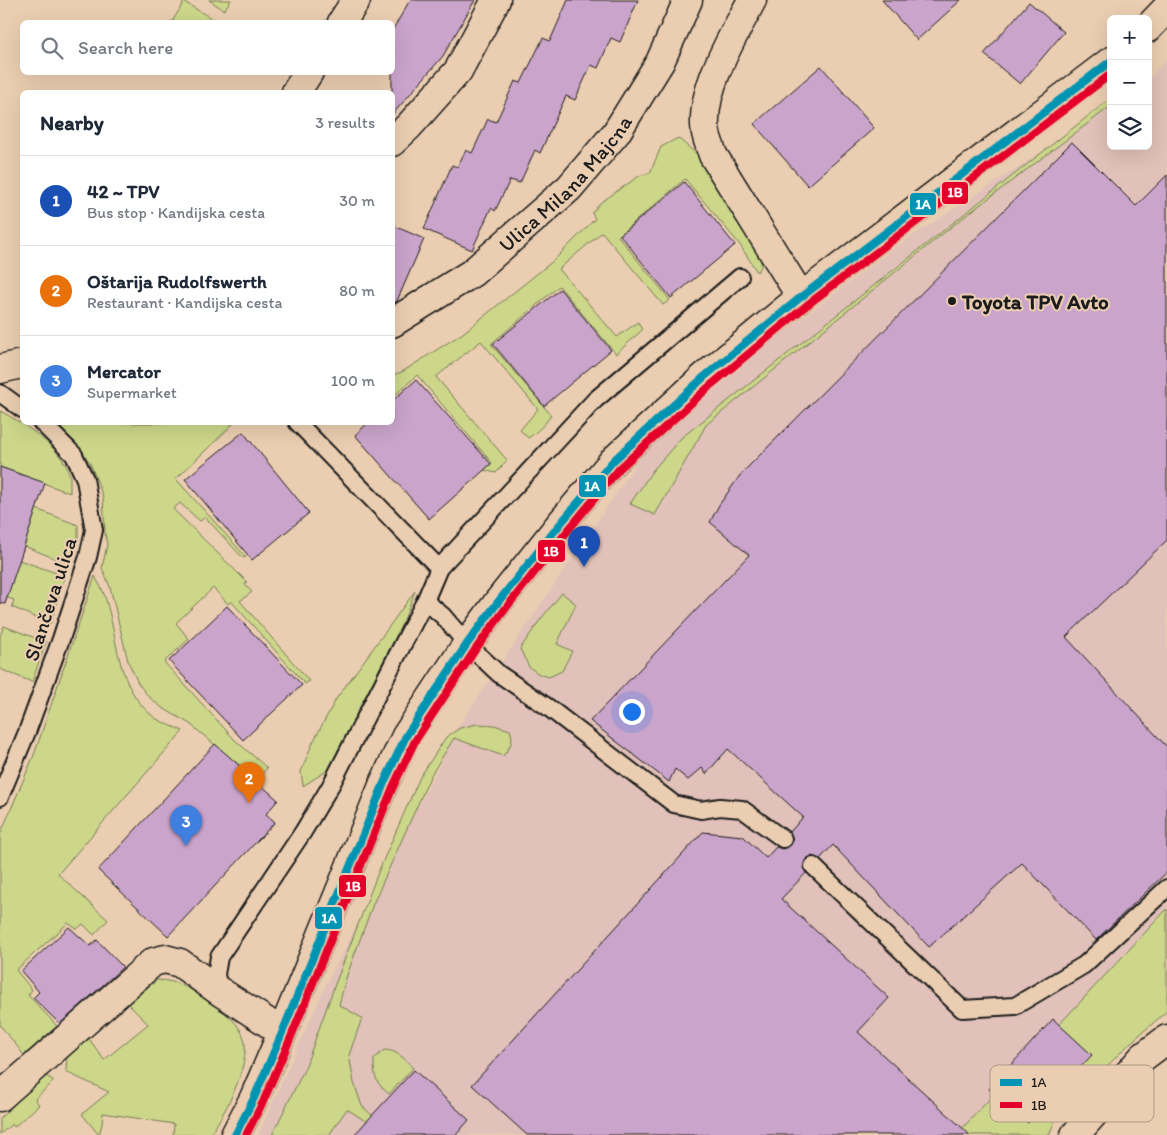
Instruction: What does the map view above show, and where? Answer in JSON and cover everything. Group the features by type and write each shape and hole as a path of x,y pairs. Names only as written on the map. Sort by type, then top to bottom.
{"street":[{"path":"343,20 356,0"},
{"path":"395,139 410,126 458,70 496,0"},
{"name":"Ulica Milana Majcna","path":"395,321 472,274 569,188 616,133 660,62 688,0"},
{"path":"752,0 714,76 705,117 706,137 713,155 801,297"},
{"path":"1152,24 1167,8"},
{"path":"235,1135 254,1098 282,1034 384,783 402,744 467,644 561,523 613,461 704,377 801,297 1107,64"},
{"path":"297,90 307,75"},
{"path":"0,370 20,365"},
{"path":"0,1098 153,962 165,959 180,963 219,991 268,1022 282,1034"},
{"path":"1136,1065 1143,1057 1167,1039"},
{"path":"1075,1135 1086,1122"}],"lane":[{"path":"219,991 216,974 220,957 303,832 331,785 426,601 439,568 595,400 740,276"},
{"path":"0,393 20,408"},
{"name":"Slančeva ulica","path":"0,797 27,732 61,639 88,557 94,530 85,479 74,455 44,425"},
{"path":"301,425 439,568"},
{"path":"426,601 443,616 467,644 498,674 549,708 674,804 701,810 720,807 742,809 783,839"},
{"path":"814,866 962,1009 1015,1006 1084,965 1167,888"}],"shaded area":[{"path":"1167,59 1167,913 1041,1065 990,1065 990,1122 994,1122 983,1135 258,1135 327,983 439,766 451,737 664,423 897,246 1107,110 1107,150 1152,150 1152,76"}],"green space":[{"path":"209,0 231,0 224,10"},
{"path":"184,2 215,20 173,20"},
{"path":"1107,101 1107,109 956,223 706,425 655,515 630,504 653,470 681,438"},
{"path":"678,138 694,152 708,158 761,259 761,267 757,272 740,245 685,179 618,236 670,300 663,305 602,232 559,269 617,337 638,322 642,330 616,354 559,286 491,344 551,415 535,433 528,438 520,430 538,409 481,341 436,377 507,460 496,473 484,470 492,463 417,375 395,395 395,374 402,372 463,333 553,261 595,219 592,213 600,203 639,176 650,173 661,147"},
{"path":"0,411 20,422 20,425 24,425 52,447 66,467 70,477 70,493 0,467"},
{"path":"58,425 232,425 176,479 246,557 243,558 205,517 200,521 180,503 173,509 247,582 245,585 252,592 240,601 309,681 305,684 231,601 228,604 213,588 176,623 189,639 164,662 235,740 267,768 257,780 190,724 161,707 148,696 138,683 128,661 110,587 102,568 107,545 103,497 90,463 74,441"},
{"path":"36,509 78,525 78,537 69,564 24,546"},
{"path":"19,560 65,576 50,624 12,607 14,600 0,595 0,565"},
{"path":"95,576 104,594 120,662 132,692 142,706 155,718 183,731 58,874 108,920 94,935 83,924 77,929 68,923 16,970 32,990 28,995 57,1026 24,1055 0,1025 0,835 34,755"},
{"path":"415,591 404,620 328,770 303,786 301,772 312,744 336,699"},
{"path":"562,593 576,604 557,644 572,651 562,671 549,677 539,674 529,667 520,649"},
{"path":"4,626 46,642 32,682 0,669 0,636"},
{"path":"477,724 494,725 510,730 512,741 503,756 454,738 431,775 373,904 346,978 339,1005 362,1018 349,1055 354,1083 362,1106 389,1131 387,1135 347,1109 329,1135 272,1135 305,1068 379,870 420,777 446,737 460,728"},
{"path":"1167,909 1167,1011 1108,1065 1021,1065"},
{"path":"157,980 178,984 191,990 236,1023 242,1033 245,1044 242,1070 230,1100 210,1135 173,1135 174,1124 103,1113 99,1135 82,1114 109,1092 66,1072 67,1054 88,1037 104,1060 148,1024 128,1004"},
{"path":"384,1050 397,1053 413,1068 389,1094 376,1079 374,1070 374,1059"},
{"path":"45,1075 54,1081 35,1099 39,1105 14,1127 12,1124 0,1134 0,1118"},
{"path":"990,1099 990,1122 1054,1122 1049,1135 956,1135"}],"building":[{"path":"410,0 475,0 443,56 395,112 395,90 392,90 392,75 395,75 395,26"},
{"path":"568,0 638,0 620,42 611,38 598,68 591,65 575,100 566,96 540,153 535,150 520,183 510,180 495,211 491,208 472,250 424,229 452,165 457,167 466,150 472,153 488,119 496,122 515,81 521,83 543,38 550,41"},
{"path":"882,0 961,0 917,40"},
{"path":"1029,2 1064,32 1020,84 984,54"},
{"path":"821,66 874,128 808,186 754,124"},
{"path":"1072,142 1136,206 1167,175 1167,540 1066,637 1167,747 1167,872 1096,940 1022,863 929,947 833,845 820,859 811,856 806,859 803,868 806,873 781,899 889,998 858,1032 970,1135 527,1135 472,1085 703,832 743,836 766,858 776,847 782,849 791,845 793,840 790,832 803,817 728,749 706,774 702,768 688,780 675,769 669,782 590,721 749,555 710,522 719,505 741,474"},
{"path":"684,182 735,245 671,298 620,235"},
{"path":"395,226 424,239 395,302"},
{"path":"560,289 611,350 544,406 493,344"},
{"path":"416,380 491,464 429,519 355,435 366,425 395,425 395,398"},
{"path":"243,432 309,513 252,560 185,479"},
{"path":"0,467 45,483 5,604 0,603"},
{"path":"227,606 302,685 243,740 169,661"},
{"path":"215,744 278,800 266,814 275,822 168,936 98,870"},
{"path":"69,927 90,946 97,940 123,967 60,1024 33,998 39,992 21,971"},
{"path":"1053,1019 1092,1055 1083,1065 1011,1065"},
{"path":"414,1070 469,1120 456,1135 354,1135"}],"transit line":[{"name":"1A","path":"235,1135 254,1098 282,1033 384,783 406,736 467,644 561,523 613,461 704,377 801,297 1107,64"},
{"name":"1B","path":"246,1135 263,1102 291,1037 393,787 415,741 475,650 569,529 620,468 711,385 807,305 1107,77"}],"place":[{"name":"Toyota TPV Avto","path":"952,301"},
{"name":"42 ~ TPV","path":"584,567"},
{"name":"Oštarija Rudolfswerth","path":"249,803"},
{"name":"Mercator","path":"186,846"}]}
